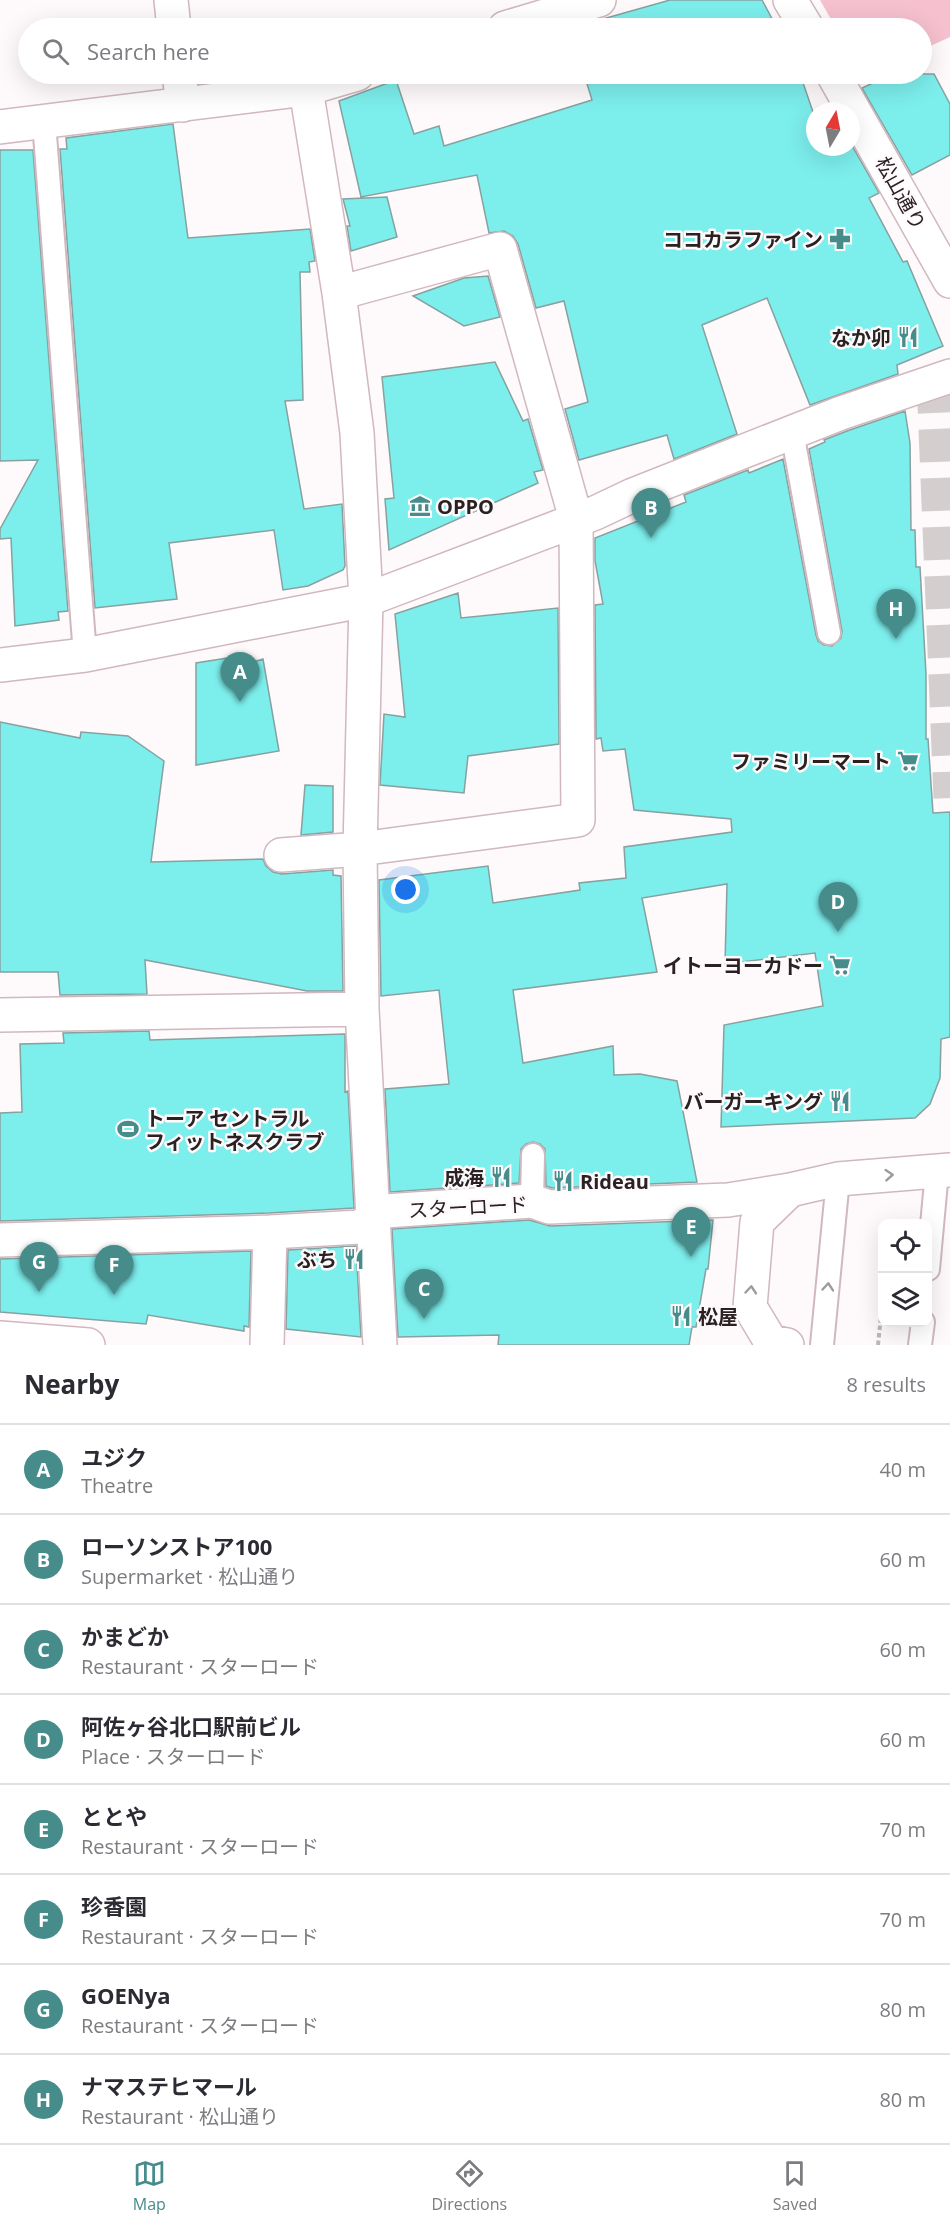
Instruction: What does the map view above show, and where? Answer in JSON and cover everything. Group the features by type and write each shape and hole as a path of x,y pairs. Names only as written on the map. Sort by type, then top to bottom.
{"street":[{"path":"171,0 173,18"},
{"path":"539,18 599,0"},
{"path":"790,0 801,18"},
{"path":"0,127 44,122 181,89 306,89 323,84"},
{"name":"松山通り","path":"839,84 950,281"},
{"path":"306,89 339,293 357,433 366,600 360,849 362,1009 380,1345"},
{"path":"281,855 360,849 578,820 576,519 500,249 339,293"},
{"path":"0,665 84,655 366,600 792,432 950,375"},
{"path":"0,1015 362,1009"},
{"name":"スターロード","path":"0,1240 360,1227 385,1211 532,1201 549,1207 728,1200 790,1190 838,1179 943,1170"},
{"path":"775,1344 750,1307 758,1222 790,1190"},
{"path":"267,1345 270,1232"},
{"path":"0,1338 88,1345"}],"lane":[{"path":"44,122 84,655"},
{"path":"792,432 829,633"},
{"path":"532,1201 533,1155"},
{"path":"932,1238 943,1170"},
{"path":"822,1345 838,1179"},
{"path":"921,1345 922,1327"}],"path":[{"path":"878,1345 880,1327"}],"shaded area":[{"path":"820,0 950,0 950,37 932,45 932,18 830,18"}],"building":[{"path":"670,0 762,0 772,18 606,18"},
{"path":"932,74 934,74 950,104 950,155 912,175 862,88 871,84 932,84"},
{"path":"385,84 397,84 414,134 439,126 444,146 592,100 587,84 803,84 810,102 806,102 806,156 858,156 879,193 869,198 903,262 907,261 943,346 897,365 898,374 810,405 767,298 702,325 737,434 674,459 667,435 579,460 565,409 588,402 564,301 536,308 518,244 513,236 504,231 489,233 477,175 361,197 339,101"},
{"path":"173,124 188,238 310,229 315,261 309,262 310,272 300,272 303,400 285,401 304,509 342,504 345,566 343,570 308,586 283,590 274,530 169,543 177,599 95,608 60,149 67,149 66,138"},
{"path":"0,150 33,150 68,611 58,612 59,620 15,626 11,538 0,539 0,529 38,460 0,461"},
{"path":"387,197 397,237 351,251 347,226 350,226 343,199"},
{"path":"488,276 500,317 464,326 413,296 464,278"},
{"path":"495,362 523,421 528,419 543,470 534,472 538,483 389,550 385,499 394,498 382,377"},
{"path":"905,411 910,443 911,530 915,530 916,567 920,567 926,674 926,739 928,739 933,813 950,812 950,1037 941,1039 940,1078 930,1104 915,1118 721,1127 724,1025 823,1006 815,953 725,964 727,884 642,898 657,972 513,990 523,1063 613,1046 614,1075 640,1074 677,1081 697,1182 552,1188 546,1186 545,1149 533,1142 521,1149 519,1183 390,1192 385,1089 449,1084 439,990 381,996 379,880 488,866 493,903 580,890 579,883 626,878 624,847 732,832 731,819 634,810 625,749 603,751 601,738 596,739 595,605 603,604 595,561 595,538 686,502 684,495 783,459 816,635 818,641 832,646 841,638 842,631 809,449 825,442 824,440"},
{"path":"458,593 461,618 558,608 559,744 468,756 464,793 380,785 384,714 405,717 395,614"},
{"path":"240,656 244,665 263,659 279,751 196,765 196,663"},
{"path":"0,722 80,738 81,732 128,736 164,761 151,862 263,859 266,866 273,872 282,874 333,870 333,875 341,876 343,991 307,991 145,960 147,994 60,995 58,972 0,972"},
{"path":"305,785 333,786 333,832 301,835"},
{"path":"149,1031 150,1040 345,1034 345,1092 348,1091 354,1208 269,1213 0,1221 0,1113 22,1112 20,1044 64,1043 63,1033"},
{"path":"529,1220 550,1226 713,1220 708,1269 706,1269 696,1327 692,1327 689,1345 498,1345 499,1335 398,1337 392,1229"},
{"path":"356,1246 361,1337 286,1329 288,1250"},
{"path":"251,1251 249,1327 244,1326 244,1331 148,1315 146,1324 0,1312 0,1259"}],"tunnel":[{"path":"933,380 950,798"}],"place":[{"name":"ココカラファイン","path":"840,239"},
{"name":"なか卯","path":"908,337"},
{"name":"OPPO","path":"420,506"},
{"name":"ローソンストア100","path":"651,538"},
{"name":"ナマステヒマール","path":"896,639"},
{"name":"ユジク","path":"240,702"},
{"name":"ファミリーマート","path":"908,761"},
{"name":"阿佐ヶ谷北口駅前ビル","path":"838,932"},
{"name":"イトーヨーカドー","path":"840,965"},
{"name":"バーガーキング","path":"840,1101"},
{"name":"トーア セントラル フィットネスクラブ","path":"128,1129"},
{"name":"成海","path":"501,1177"},
{"name":"Rideau","path":"563,1181"},
{"name":"ととや","path":"691,1257"},
{"name":"ぶち","path":"354,1259"},
{"name":"GOENya","path":"39,1292"},
{"name":"珍香園","path":"114,1295"},
{"name":"松屋","path":"681,1316"},
{"name":"かまどか","path":"424,1319"}]}
